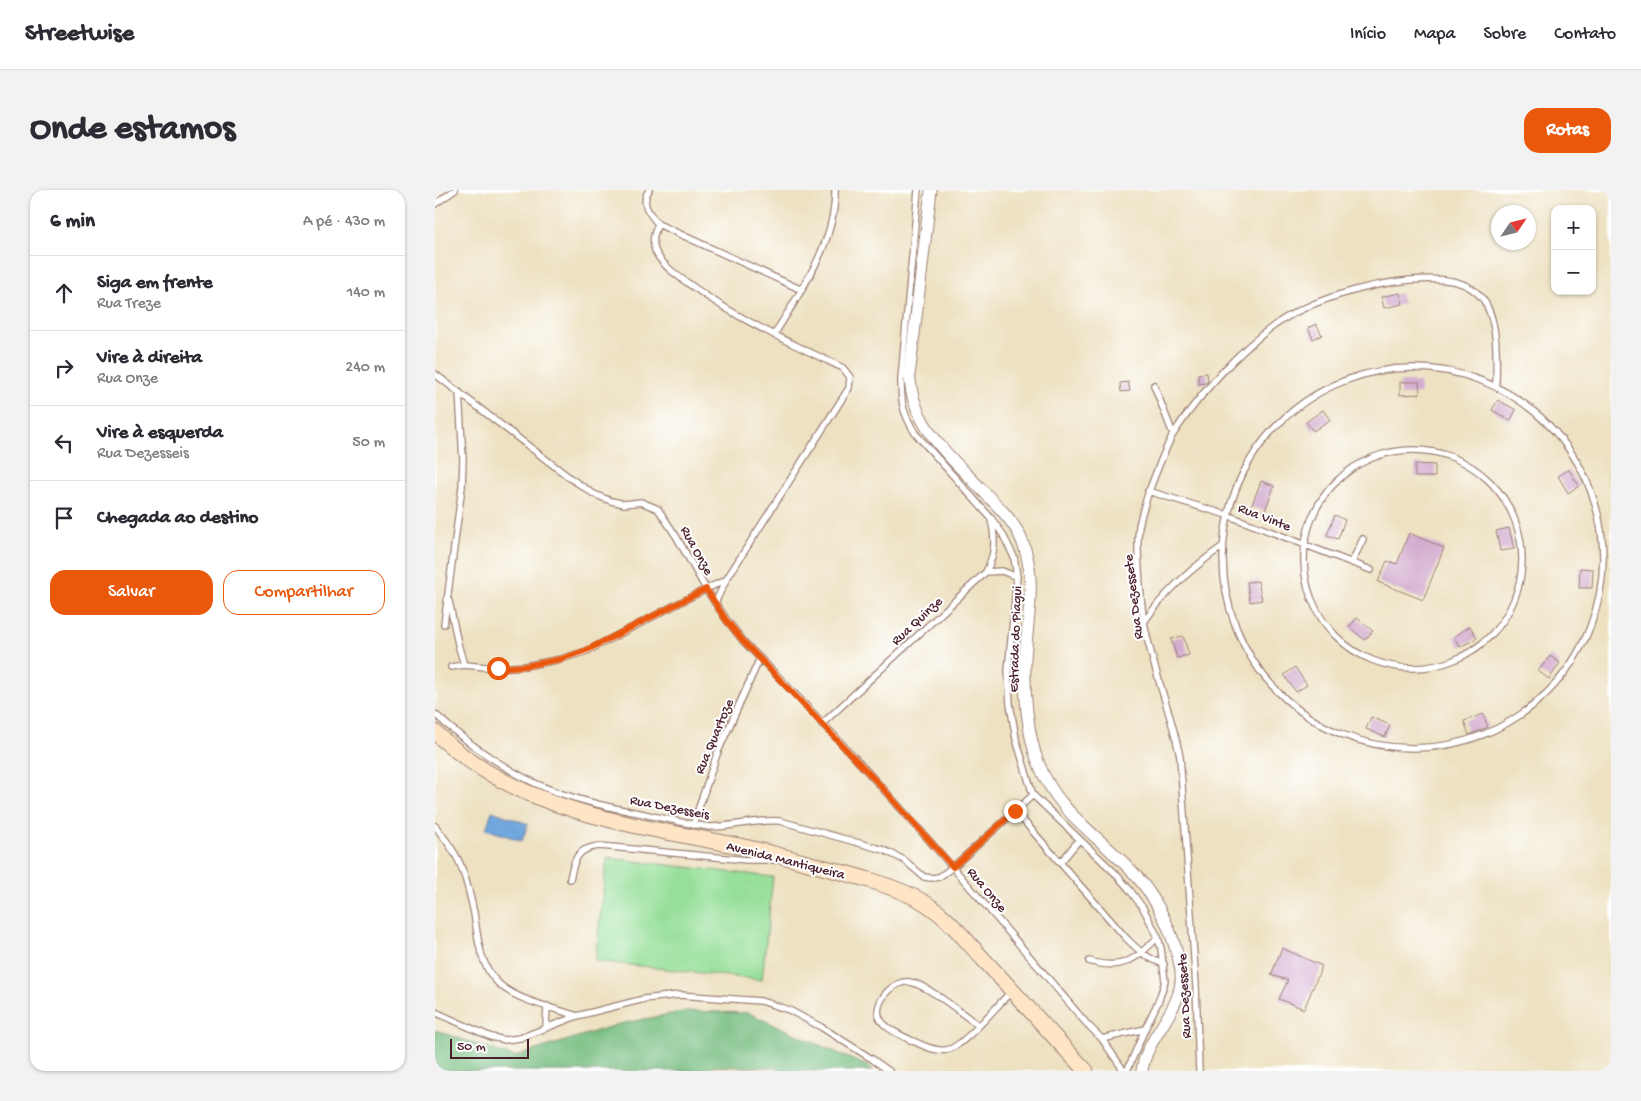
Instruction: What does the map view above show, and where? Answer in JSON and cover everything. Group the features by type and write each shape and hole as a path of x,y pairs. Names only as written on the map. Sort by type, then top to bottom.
{"street":[{"name":"Estrada do Piagui","path":"931,190 909,376 913,400 932,435 1005,513 1018,533 1027,553 1031,576 1025,660 1026,695 1030,728 1037,760 1047,783 1070,814 1139,879 1164,918 1172,941 1180,965 1181,982 1179,997 1149,1048 1143,1061 1142,1071"},
{"name":"Avenida Mantiqueira","path":"435,732 445,742 479,767 512,786 545,801 642,828 790,858 853,875 916,898 947,920 1086,1071"}],"lane":[{"path":"435,204 455,190"},
{"path":"649,190 645,206 658,224 801,290"},
{"path":"774,336 816,265 831,219 835,190"},
{"path":"918,190 901,379 901,402 906,417 915,432 991,518 1009,545 1014,558 1017,576 1008,671 1010,704 1016,739 1033,795 1115,873 1143,908 1158,937 1164,964 1165,981 1159,1000 1126,1071"},
{"path":"658,224 653,242 655,251 669,268 714,301 774,336 843,368 850,377 851,382 727,580 715,603"},
{"name":"Rua Dezessete","path":"1199,1071 1196,986 1180,757 1174,728 1144,622 1139,583 1139,528 1148,491 1173,434 1201,397 1235,360 1275,324 1311,305 1355,290 1393,282 1430,278 1451,280 1466,286 1486,304 1491,319 1495,342 1496,387"},
{"path":"1396,368 1431,368 1464,374 1496,387 1523,403 1547,424 1568,448 1584,475 1595,505 1602,544 1603,567 1599,599 1590,629 1576,657 1557,682 1535,705 1509,723 1481,736 1458,743 1419,748 1388,747 1357,740 1327,728 1314,720 1277,690 1257,666 1241,638 1228,601 1223,578 1223,546 1227,515 1237,482 1254,452 1275,425 1301,403 1330,385 1363,373 1396,368"},
{"name":"Rua Onze","path":"435,374 570,478 594,494 611,501 625,504 641,502 658,509 677,536 715,603 744,642 953,867 1102,1039 1126,1071"},
{"path":"1154,385 1173,434"},
{"path":"444,624 462,487 463,460 459,392"},
{"path":"1398,451 1426,451 1454,458 1479,472 1499,492 1513,517 1521,545 1521,574 1514,601 1505,618 1500,626 1480,646 1446,663 1427,668 1399,668 1371,660 1347,646 1326,626 1312,601 1304,573 1304,545 1311,517 1326,493 1346,472 1370,458 1389,453 1398,451"},
{"name":"Rua Vinte","path":"1148,491 1227,515 1371,570"},
{"name":"Rua Quinze","path":"822,724 986,572 992,560 995,543 991,518"},
{"path":"1352,562 1363,539"},
{"path":"1144,622 1157,604 1171,590 1223,546"},
{"path":"986,572 1002,571 1017,576"},
{"path":"451,667 464,665 498,668 525,666 561,659 587,650 727,580"},
{"path":"449,597 464,665"},
{"name":"Rua Quartoze","path":"693,825 717,754 760,658"},
{"name":"Rua Dezesseis","path":"435,714 472,744 526,779 546,788 599,805 693,825 723,827 750,822 780,821 884,850 904,860 924,877 939,877 953,867 1033,795"},
{"path":"1015,811 1126,938 1152,960 1164,964"},
{"path":"435,826 454,853 463,870 474,914 476,936 481,955 489,972 499,984 507,989 530,1000 577,1016"},
{"path":"1060,863 1079,840"},
{"path":"570,879 578,853 588,847 625,848 747,860 770,861 790,858"},
{"path":"1089,961 1102,965 1116,965 1128,962 1142,953 1158,937"},
{"path":"978,1025 922,986 910,982 902,982 887,991 879,1004 877,1012 886,1027 897,1034 936,1050 946,1050 956,1046 978,1025 1012,990"},
{"path":"435,1012 491,1037 505,1040 520,1038 577,1016 644,999 679,995 761,1001 789,1010 821,1026 889,1071"},
{"path":"546,1028 547,1006"},
{"path":"1102,1039 1145,1029"}],"green space":[{"path":"607,858 773,877 762,980 595,961"},
{"path":"686,1011 748,1013 867,1066 874,1071 781,1071 777,1068 713,1066 702,1071 435,1071 435,1030 514,1057 619,1024"}],"water":[{"path":"492,811 528,824 522,841 486,829"}],"building":[{"path":"1400,293 1403,304 1384,308 1381,297"},
{"path":"1316,324 1322,335 1313,339 1308,328"},
{"path":"1207,373 1208,381 1199,384 1198,374"},
{"path":"1128,382 1130,391 1121,392 1120,383"},
{"path":"1400,382 1419,382 1420,394 1400,395"},
{"path":"1498,400 1516,410 1510,421 1492,410"},
{"path":"1323,410 1330,420 1313,431 1306,422"},
{"path":"1415,464 1435,465 1435,477 1415,477"},
{"path":"1569,470 1579,486 1568,493 1558,476"},
{"path":"1261,481 1274,486 1265,511 1251,507"},
{"path":"1335,515 1345,520 1338,539 1327,535"},
{"path":"1509,528 1514,549 1500,551 1496,531"},
{"path":"1409,533 1444,548 1423,600 1378,582 1387,561 1397,564"},
{"path":"1580,568 1593,569 1592,588 1579,588"},
{"path":"1258,581 1262,600 1250,602 1247,582"},
{"path":"1357,618 1373,631 1365,640 1349,627"},
{"path":"1470,626 1477,638 1460,647 1454,637"},
{"path":"1183,636 1189,655 1177,658 1171,639"},
{"path":"1550,656 1560,663 1549,679 1538,671"},
{"path":"1295,667 1307,685 1296,692 1284,675"},
{"path":"1483,714 1488,727 1469,735 1464,721"},
{"path":"1371,717 1390,725 1385,737 1366,729"},
{"path":"1282,948 1322,966 1304,1009 1279,999 1288,980 1271,975"}],"route":[{"path":"498,668 525,666 561,659 587,650 706,589 726,620 744,642 877,782 953,867 1015,811"}]}
